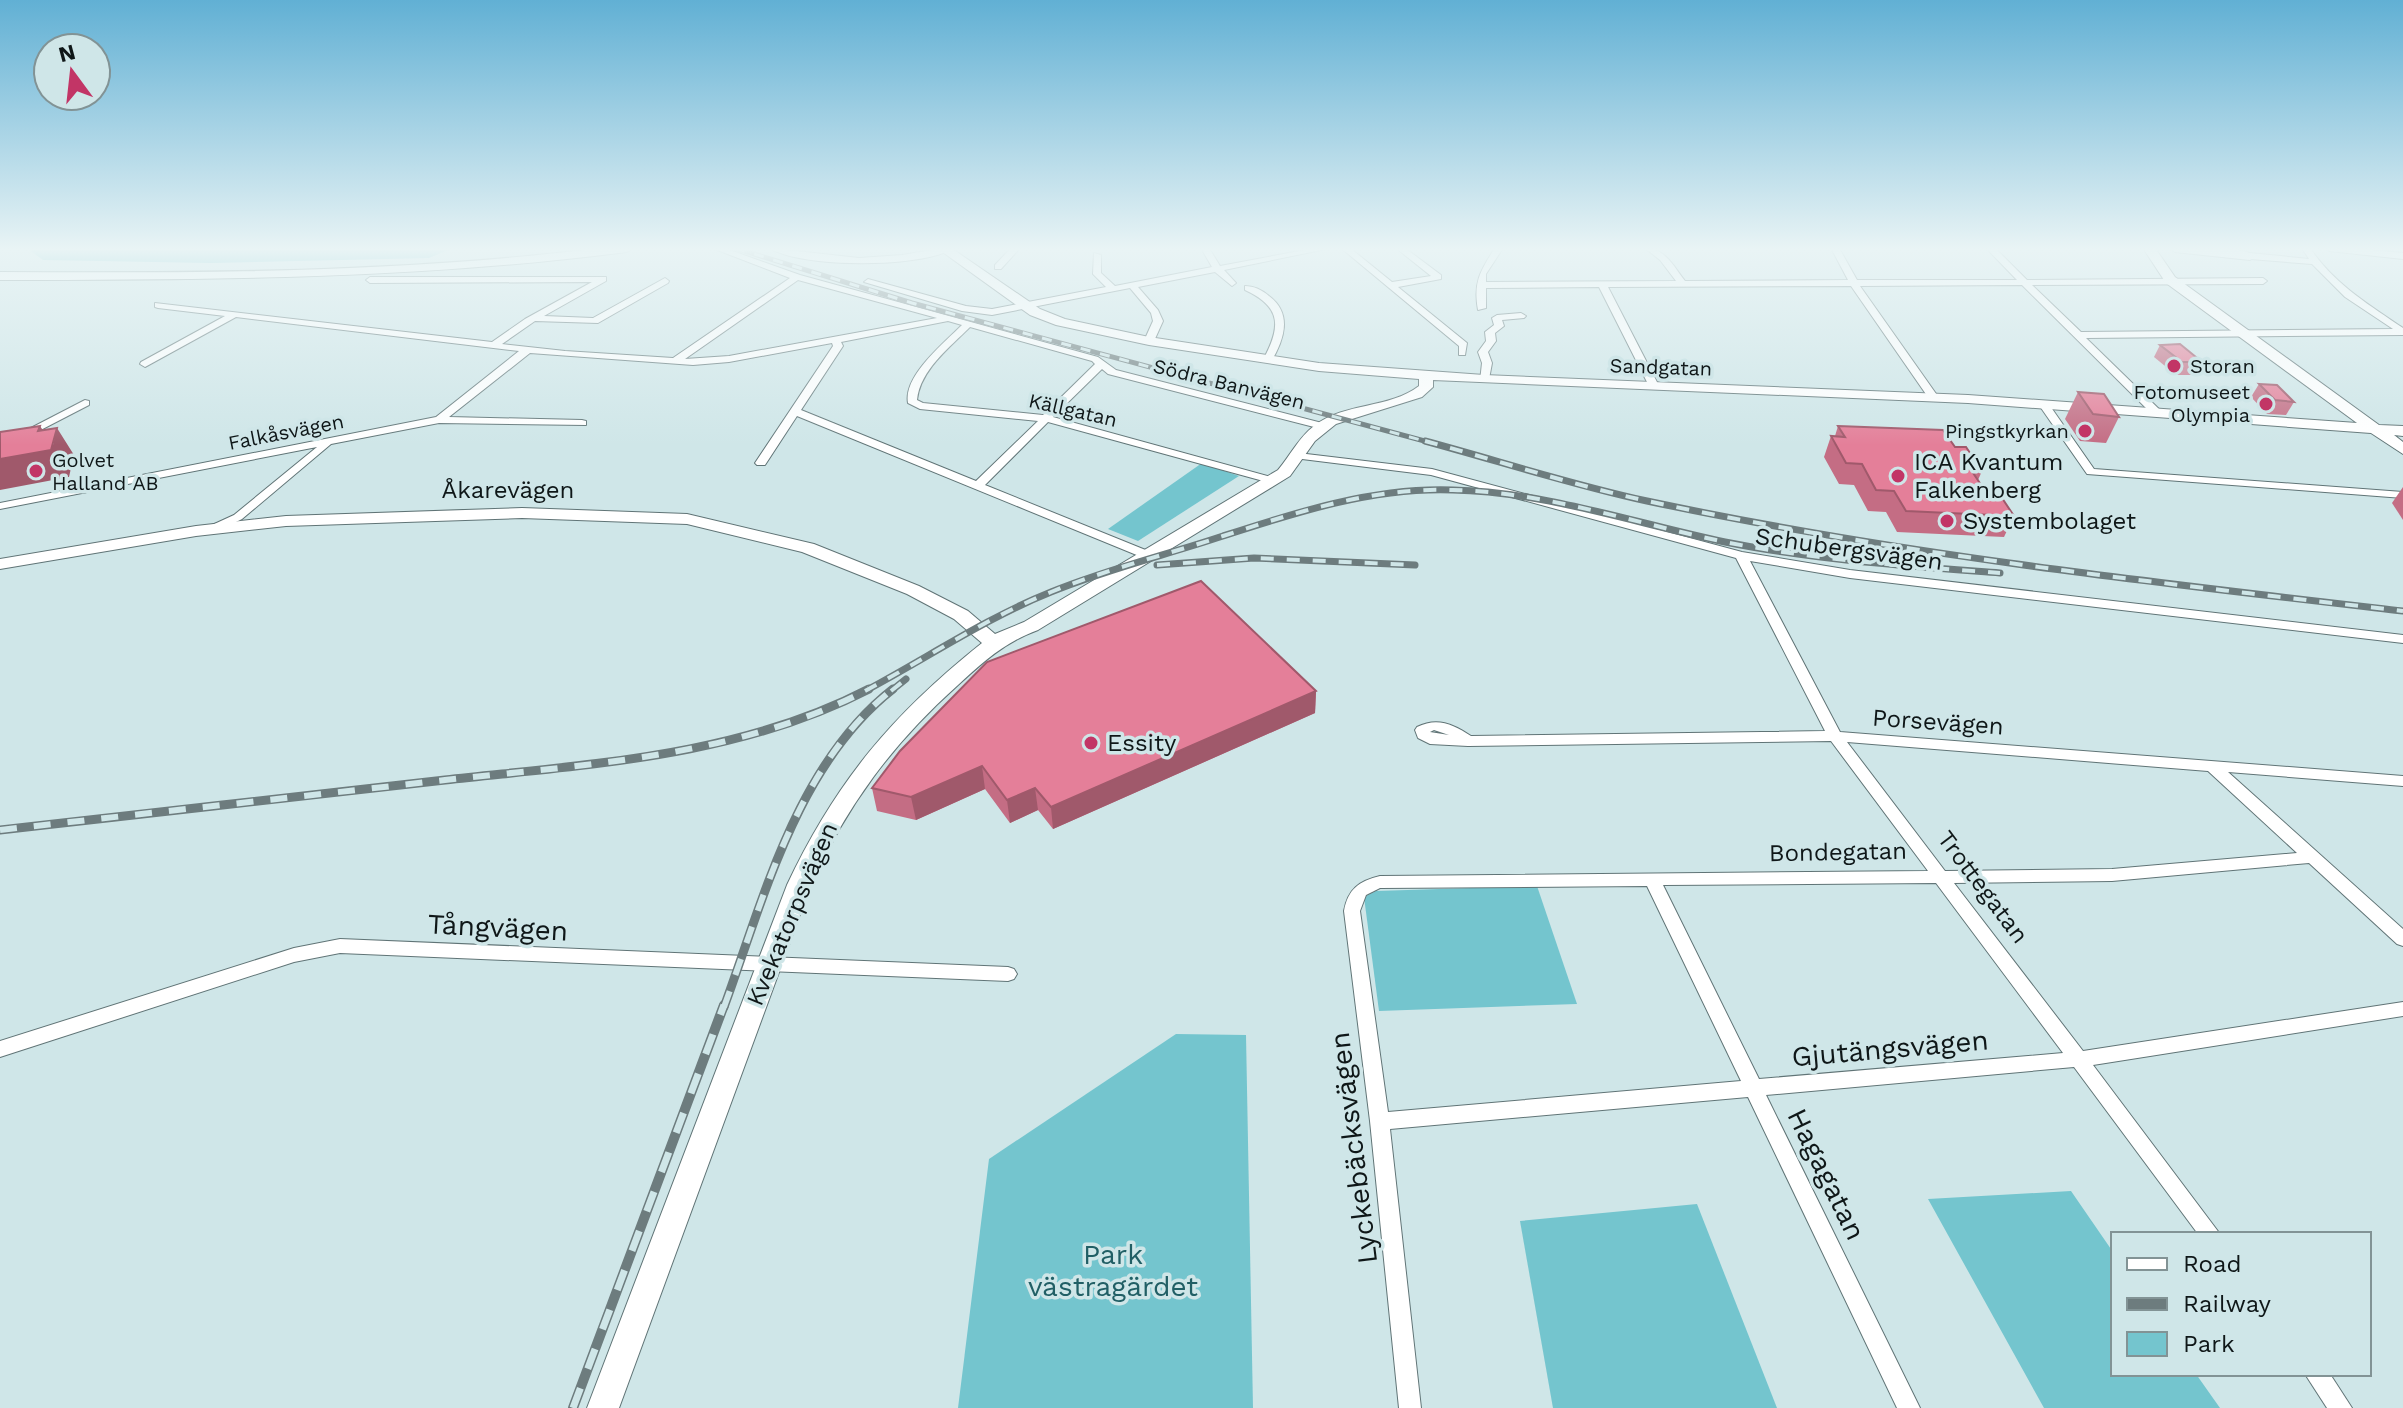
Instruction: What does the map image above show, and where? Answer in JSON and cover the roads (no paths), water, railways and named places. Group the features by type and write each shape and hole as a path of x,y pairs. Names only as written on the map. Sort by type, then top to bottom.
{"main road":[{"name":"Sandgatan","path":"1042,314 1061,322 1149,341 1268,360 1426,376 1934,398 2403,431"},
{"path":"2218,314 2403,449"},
{"name":"Kvekatorpsvägen","path":"603,1408 814,849 845,793 892,734 993,642 1031,626 1144,554 1284,473 1308,439 1322,426 1347,415 1417,394 1426,387 1426,376"},
{"name":"Åkarevägen","path":"0,564 214,529 286,521 398,515 609,514 687,519 747,531 821,553 913,590 961,615 993,642"}],"street":[{"path":"145,364 235,314"},
{"path":"242,314 527,350 675,361 714,361 944,320"},
{"path":"494,345 542,314"},
{"path":"534,318 593,322 608,314"},
{"path":"675,361 744,314"},
{"name":"Södra Banvägen","path":"922,314 1090,358 1112,372 1322,426"},
{"path":"1149,341 1158,321 1156,314"},
{"path":"1268,360 1279,341 1281,320 1278,314"},
{"path":"1426,314 1464,345 1462,353"},
{"path":"1617,314 1654,386"},
{"path":"1875,314 1934,398"},
{"path":"2057,314 2157,413"},
{"path":"2376,314 2403,332"},
{"path":"1484,379 1487,363 1483,352 1491,341 1490,332 1499,326 1497,318 1521,316"},
{"name":"Källgatan","path":"967,325 917,380 911,392 912,401 933,410 1044,418 1271,480"},
{"path":"2079,335 2403,332"},
{"path":"761,463 838,346 835,339"},
{"path":"439,420 527,350"},
{"path":"977,486 1100,365"},
{"path":"0,448 85,403"},
{"path":"2044,405 2091,472 2403,495"},
{"path":"797,412 1144,554"},
{"name":"Falkåsvägen","path":"0,506 439,420 582,423"},
{"path":"214,529 238,517 326,442"},
{"name":"Schubergsvägen","path":"1298,456 1432,472 1741,556 1850,574 2403,639"},
{"name":"Trottegatan","path":"1741,556 1835,736 2209,1232"},
{"name":"Porsevägen","path":"1468,741 1835,736 2403,781"},
{"path":"2213,767 2403,939"},
{"name":"Bondegatan","path":"1363,885 1380,882 2112,875 2313,857"},
{"name":"Hagagatan","path":"1652,879 1909,1408"},
{"name":"Lyckebäcksvägen","path":"1363,885 1354,895 1352,911 1380,1121 1410,1408"},
{"name":"Tångvägen","path":"0,1049 294,955 340,946 1008,974"},
{"name":"Gjutängsvägen","path":"1380,1121 2080,1059 2403,1009"},
{"path":"2317,1376 2341,1408"}],"railway":[{"path":"952,314 1432,443"},
{"path":"1425,441 1619,495 1741,520 1929,551 2403,611"},
{"path":"867,690 1003,614 1072,584 1307,510 1365,497 1423,490 1522,496 1725,542 1793,553 2000,573"},
{"path":"1157,565 1254,558 1415,565"},
{"path":"891,691 906,679"},
{"path":"724,1007 770,878 808,794 832,755 860,720 893,689"},
{"path":"0,830 554,769 662,754 768,730 819,712 867,690"},
{"path":"573,1408 724,1005"}],"place":[{"name":"Storan","path":"2174,366"},
{"name":"Fotomuseet Olympia","path":"2266,404"},
{"name":"Pingstkyrkan","path":"2085,431"},
{"name":"Golvet Halland AB","path":"36,471"},
{"name":"ICA Kvantum Falkenberg","path":"1898,476"},
{"name":"Systembolaget","path":"1947,521"},
{"name":"Essity","path":"1091,743"}],"park label":[{"name":"Park västragärdet","path":"1113,1270"}]}
